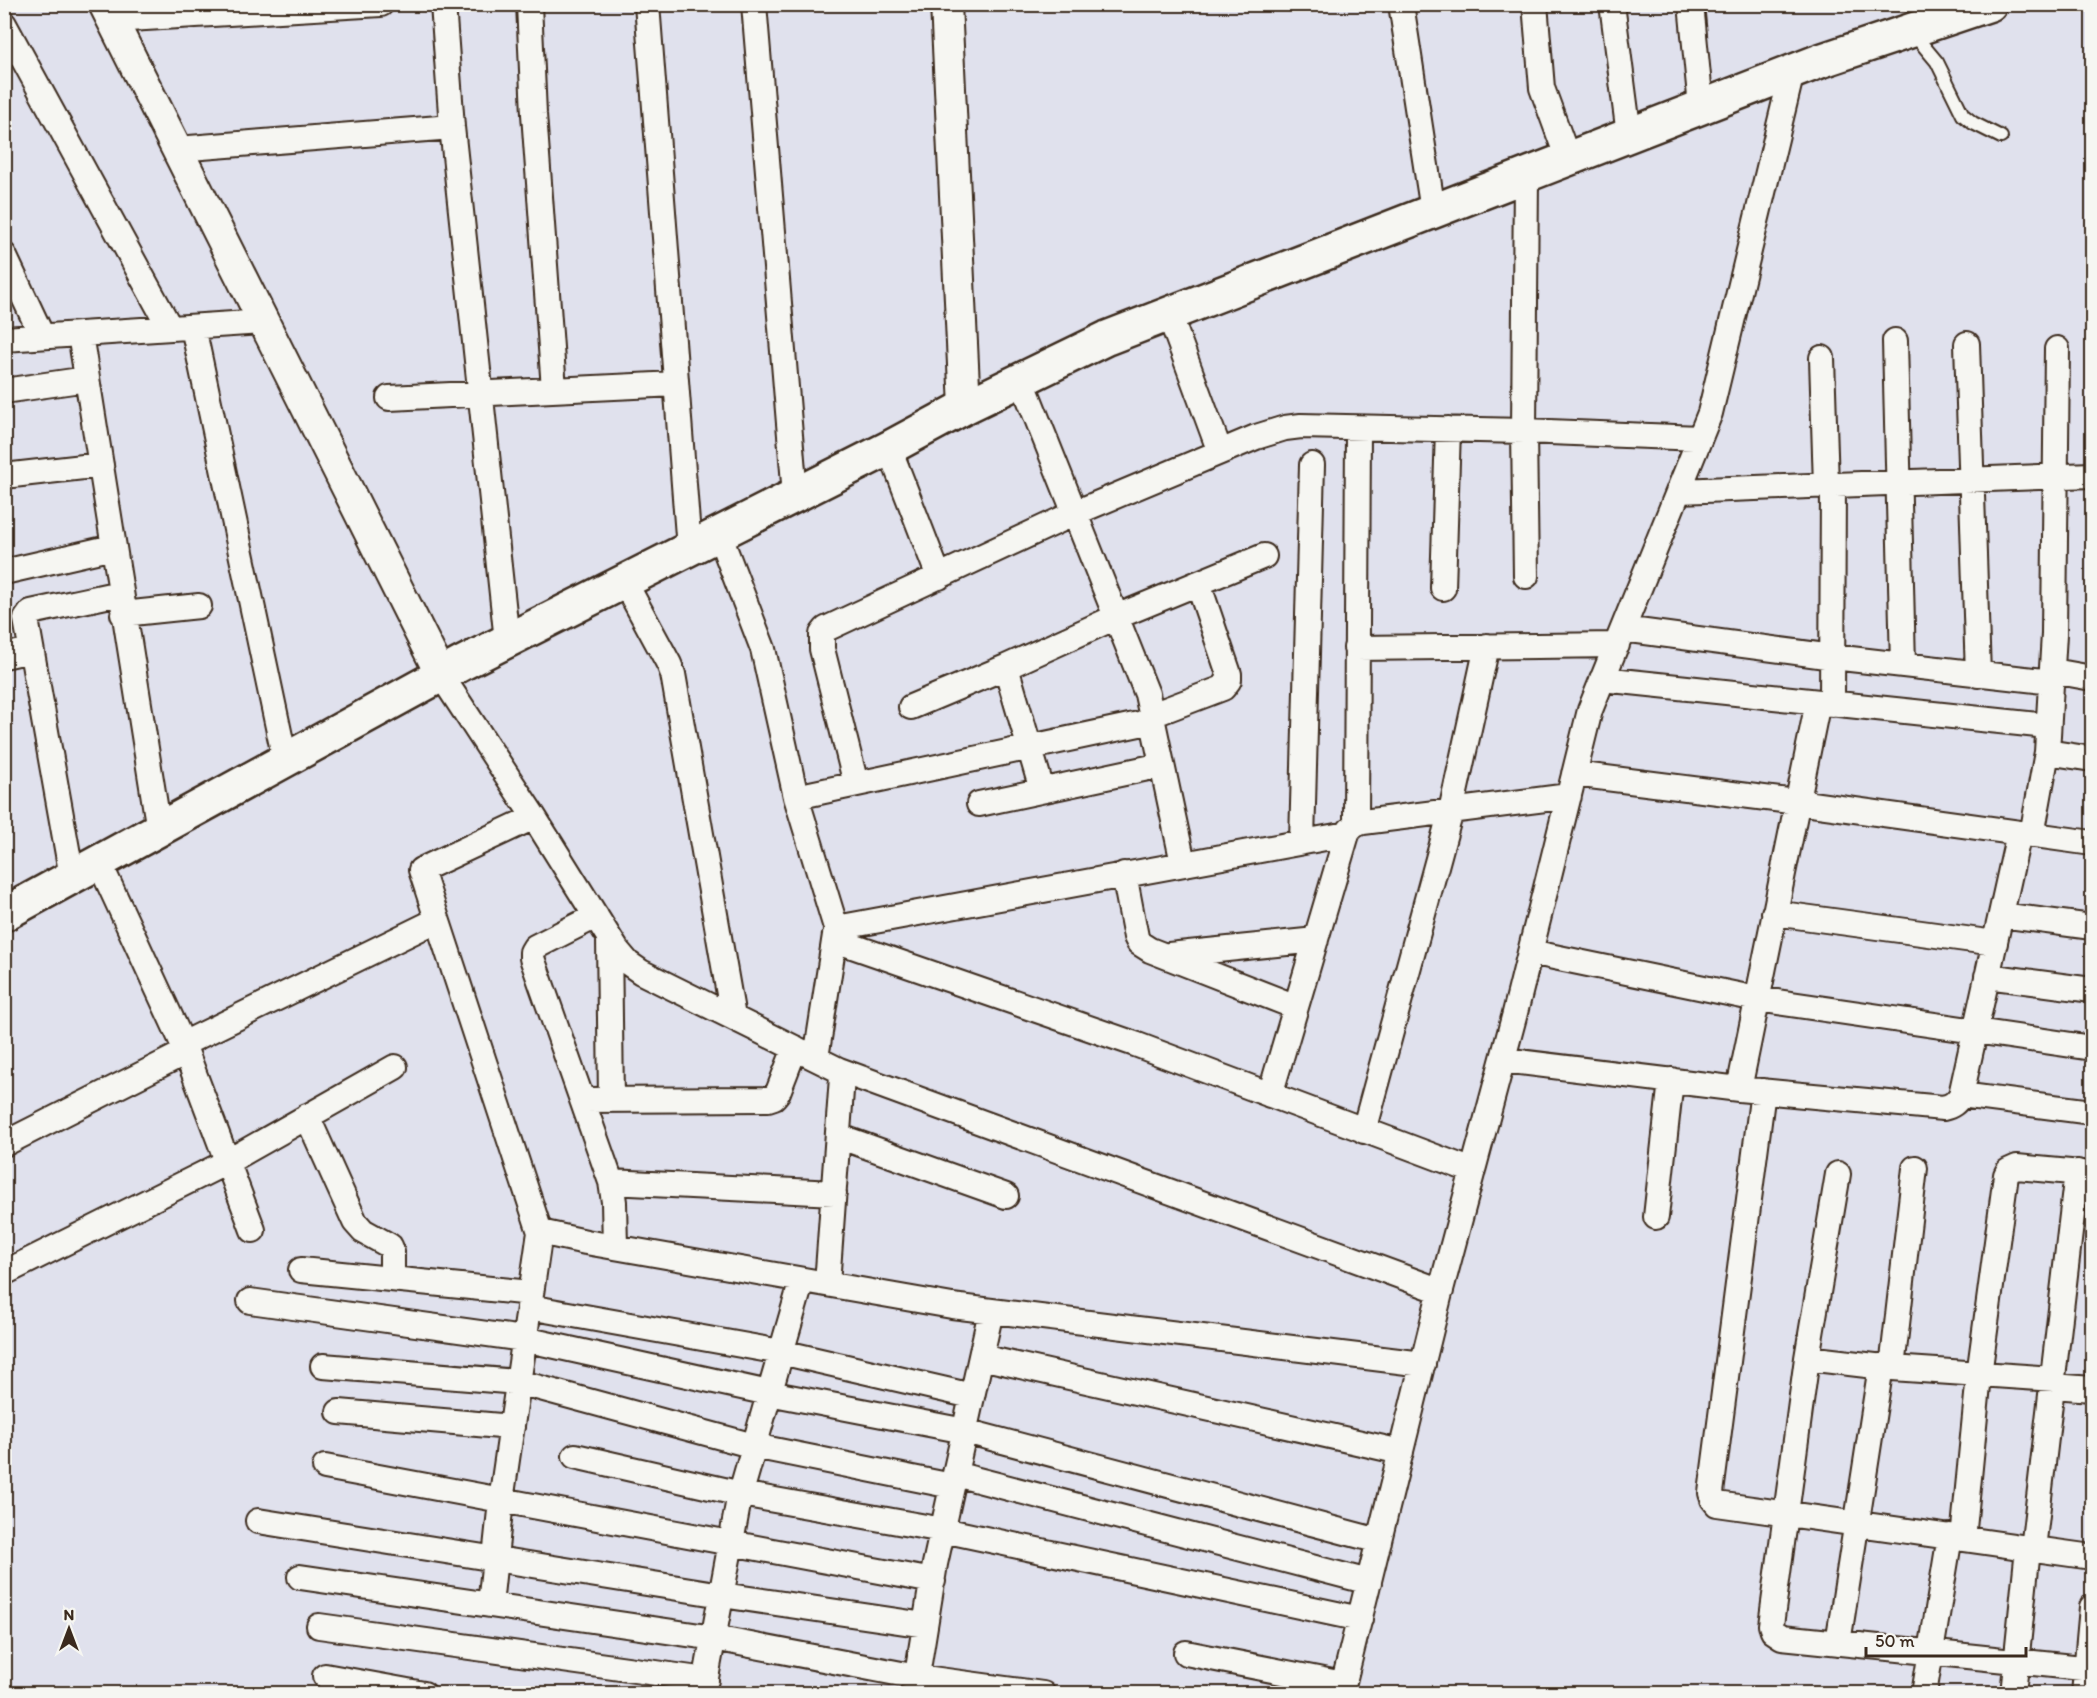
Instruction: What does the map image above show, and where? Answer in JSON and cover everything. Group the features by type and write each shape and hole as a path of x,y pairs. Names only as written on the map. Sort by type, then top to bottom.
{"main road":[{"path":"4,914 441,675 889,448 965,407 1107,338 1792,72 1981,6"}],"street":[{"path":"381,4 108,12 441,675 534,817 609,938 628,963 641,972 839,1070 1441,1291"},
{"path":"443,4 452,127 507,641"},
{"path":"529,4 534,114 554,389"},
{"path":"647,4 689,549"},
{"path":"754,4 795,495"},
{"path":"946,4 965,407"},
{"path":"1401,4 1433,211"},
{"path":"1535,4 1542,88 1568,159"},
{"path":"1612,4 1629,135"},
{"path":"1691,4 1701,107"},
{"path":"4,24 182,327 285,760"},
{"path":"1186,1653 1342,1689 1590,710 1710,413 1792,72"},
{"path":"177,149 452,127"},
{"path":"1526,176 1524,430 1526,576"},
{"path":"4,255 42,336"},
{"path":"1169,314 1220,452"},
{"path":"4,339 264,322"},
{"path":"80,334 159,830"},
{"path":"1895,341 1903,665"},
{"path":"1967,344 1978,675"},
{"path":"1503,1060 1739,1089 1943,1108 1957,1102 1961,1095 2001,915 2047,752 2052,676 2057,349"},
{"path":"1739,1089 1797,802 1825,703 1833,657 1830,485 1822,358"},
{"path":"4,391 87,379"},
{"path":"1022,381 1147,694 1183,863"},
{"path":"389,398 676,384"},
{"path":"856,784 822,649 822,634 826,629 1075,513 1220,452 1285,428 1524,430 1700,438"},
{"path":"1270,1095 1352,829 1358,428"},
{"path":"1443,588 1448,429"},
{"path":"889,448 939,577"},
{"path":"4,476 101,465"},
{"path":"1302,842 1312,465"},
{"path":"1679,491 2092,475"},
{"path":"582,1100 768,1099 774,1097 805,1053 836,935 796,796 763,649 719,534"},
{"path":"4,572 113,547"},
{"path":"911,707 1006,668 1116,617 1264,556"},
{"path":"624,581 673,674 733,1017"},
{"path":"796,796 1030,747 1152,718 1223,688 1229,680 1229,674 1198,584"},
{"path":"199,606 122,603 31,612 26,619 31,650 85,870 185,1048 253,1230"},
{"path":"1356,648 1487,646 1620,637 1833,657 1978,675 2092,678"},
{"path":"1364,1131 1452,811 1487,646"},
{"path":"4,656 31,650"},
{"path":"1006,668 1042,790"},
{"path":"1602,679 2047,726"},
{"path":"2047,752 2092,759"},
{"path":"979,804 1162,765"},
{"path":"836,935 848,925 1302,842 1352,829 1452,811 1571,785 1797,802 2092,843"},
{"path":"490,1605 501,1501 540,1232 421,870 534,817"},
{"path":"1124,874 1136,937 1145,947 1296,1007"},
{"path":"1774,913 1995,943"},
{"path":"2001,915 2092,927"},
{"path":"596,916 535,947 532,958 611,1182 615,1246"},
{"path":"4,1144 185,1048 437,920"},
{"path":"836,935 1135,1044 1473,1172"},
{"path":"609,938 611,1100"},
{"path":"1164,956 1316,940"},
{"path":"1530,952 1757,999 2092,1048"},
{"path":"1987,976 2092,990"},
{"path":"4,1273 227,1162 395,1066"},
{"path":"827,1284 842,1077 839,1070"},
{"path":"1656,1217 1671,1080"},
{"path":"1763,1091 1711,1493 1713,1499 1717,1504 2092,1557"},
{"path":"1961,1095 2092,1112"},
{"path":"308,1116 355,1222 363,1231 390,1246 393,1279"},
{"path":"838,1136 1006,1196"},
{"path":"1924,1694 1930,1652 1957,1538 2006,1175 2008,1171 2017,1167 2085,1173 2014,1661 2013,1694"},
{"path":"1838,1643 1887,1367 1915,1168"},
{"path":"1838,1174 1807,1358 1785,1513 1773,1631 1782,1637 2090,1669"},
{"path":"611,1182 834,1193"},
{"path":"540,1232 952,1306 1423,1364"},
{"path":"302,1270 393,1279 530,1300 781,1352 972,1396"},
{"path":"318,1626 705,1687 741,1494 802,1280"},
{"path":"250,1301 524,1339 769,1393 964,1431 1379,1541"},
{"path":"916,1685 943,1530 991,1311"},
{"path":"981,1357 1401,1452"},
{"path":"1807,1358 2092,1389"},
{"path":"323,1366 518,1382 754,1446 954,1480 1370,1582"},
{"path":"339,1412 512,1426"},
{"path":"574,1456 741,1494 943,1530 1360,1619"},
{"path":"325,1467 933,1581"},
{"path":"258,1521 925,1625"},
{"path":"300,1577 714,1638 916,1685 1043,1694"},
{"path":"2084,1694 2090,1669 2092,1607"},
{"path":"325,1676 424,1694"}],"lane":[{"path":"1911,31 1938,62 1963,115 1973,123 2001,137"}]}
